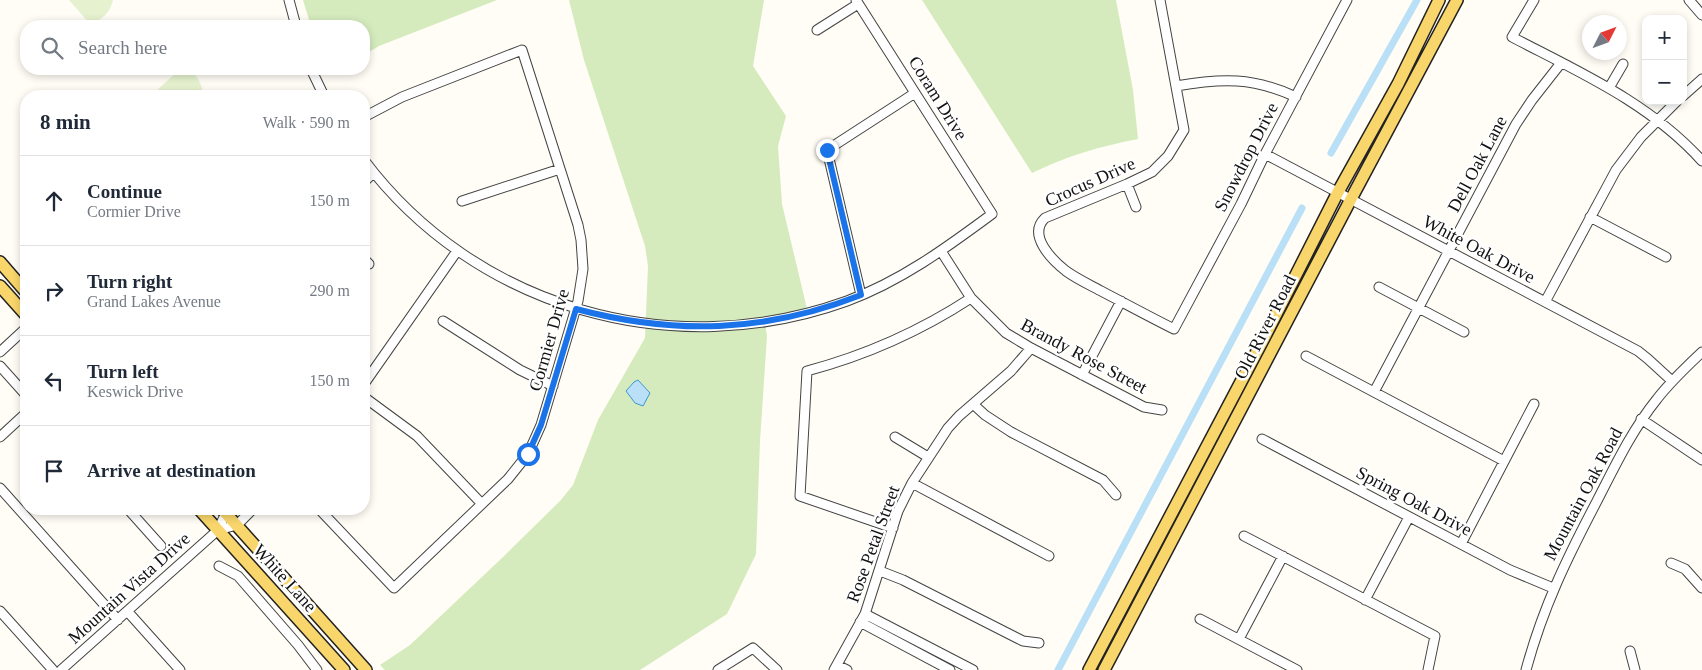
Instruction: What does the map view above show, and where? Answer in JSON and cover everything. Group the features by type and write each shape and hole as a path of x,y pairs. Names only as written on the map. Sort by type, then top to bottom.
{"main road":[{"name":"Old River Road","path":"1089,670 1267,332 1338,192 1398,84 1439,0"},
{"name":"Old River Road","path":"1104,670 1457,0"},
{"path":"0,262 20,285"},
{"path":"0,286 20,308"},
{"name":"White Lane","path":"204,515 344,670"},
{"name":"White Lane","path":"230,515 237,525 366,670"}],"street":[{"path":"289,0 294,20"},
{"name":"Crocus Drive","path":"1121,301 1074,276 1061,266 1049,254 1039,239 1038,227 1045,218 1141,178 1160,164 1175,147 1184,130 1160,0"},
{"name":"Snowdrop Drive","path":"1121,301 1174,329 1346,0"},
{"path":"1534,0 1512,37 1609,88 1657,120 1702,161"},
{"path":"1689,0 1702,15"},
{"path":"817,30 857,2"},
{"name":"Coram Drive","path":"857,2 992,214 941,251"},
{"name":"Cormier Drive","path":"325,515 394,588 508,479 528,454 541,425 576,309 583,269 578,225 522,50 402,97 370,114"},
{"name":"Dell Oak Lane","path":"1374,392 1516,124 1545,82 1561,63"},
{"path":"1609,88 1623,64"},
{"path":"314,75 321,90"},
{"path":"1687,92 1702,79"},
{"path":"1176,86 1206,80 1238,80 1266,85 1296,97"},
{"path":"861,295 827,150 915,94"},
{"path":"1545,302 1620,165 1641,137 1673,105"},
{"name":"White Oak Drive","path":"1265,154 1638,351 1672,381"},
{"path":"370,169 412,214 457,251 501,278 521,288 576,309 646,324 675,327 726,326 799,316 861,295 907,273 941,251"},
{"path":"462,201 560,169"},
{"path":"370,176 373,173"},
{"path":"1127,184 1136,207"},
{"path":"1590,217 1666,257"},
{"path":"370,375 457,251"},
{"name":"Brandy Rose Street","path":"941,251 971,298 1006,333 1144,407 1162,410"},
{"path":"1379,287 1464,332"},
{"path":"893,528 800,496 807,371 855,357 886,345 924,327 971,298"},
{"path":"1082,375 1121,301"},
{"path":"443,321 520,370 553,386"},
{"path":"0,352 20,334"},
{"name":"Rose Petal Street","path":"835,667 863,618 880,571 898,511 928,457 948,428 1011,372 1031,348"},
{"name":"Mountain Oak Road","path":"1526,670 1553,588 1628,441 1672,381 1702,352"},
{"path":"1306,356 1504,461"},
{"path":"0,366 20,388"},
{"path":"370,401 417,436 482,504"},
{"path":"973,404 985,416 1011,432 1103,480 1116,496"},
{"path":"1461,544 1534,404"},
{"path":"0,437 20,419"},
{"path":"1642,420 1702,460"},
{"path":"895,437 928,457"},
{"name":"Spring Oak Drive","path":"1262,440 1510,570 1553,588"},
{"path":"912,484 1049,556"},
{"path":"0,488 20,510"},
{"path":"24,515 118,620"},
{"path":"133,515 161,546"},
{"name":"Mountain Vista Drive","path":"62,670 218,530 225,515"},
{"path":"237,525 247,515"},
{"path":"1365,600 1409,516"},
{"name":"Mountain Vista Drive","path":"218,530 237,525"},
{"path":"1244,536 1435,636 1428,670"},
{"path":"1239,640 1283,556"},
{"path":"1671,563 1685,569 1702,588"},
{"path":"219,566 238,576 298,645 317,670"},
{"path":"880,571 903,580 1023,641 1039,643"},
{"path":"0,611 53,670"},
{"path":"128,612 180,670"},
{"path":"863,618 950,670"},
{"path":"863,618 973,670"},
{"path":"1200,619 1239,640 1278,666 1297,670"},
{"path":"718,670 752,648 777,670"},
{"path":"1630,651 1635,670"},
{"path":"835,667 847,670"}],"green space":[{"path":"69,0 113,0 110,9 105,15 98,20 86,20"},
{"path":"303,0 497,0 379,46 370,51 370,20 309,20"},
{"path":"569,0 764,0 753,66 786,116 778,146 782,204 808,313 765,323 767,336 760,441 756,554 727,614 640,670 385,670 380,665 410,645 503,557 560,501 573,485 598,420 645,338 648,266 645,246 584,60"},
{"path":"922,0 1116,0 1133,90 1138,139 1084,152 1032,173"},
{"path":"174,75 196,75 202,90 157,90"}],"water":[{"path":"638,380 650,393 643,406 635,403 626,391"}],"waterway":[{"path":"1331,153 1417,0"},
{"path":"1058,670 1302,208"}],"route":[{"path":"528,454 541,425 576,309 646,324 675,327 726,326 799,316 861,295 827,150"}]}
